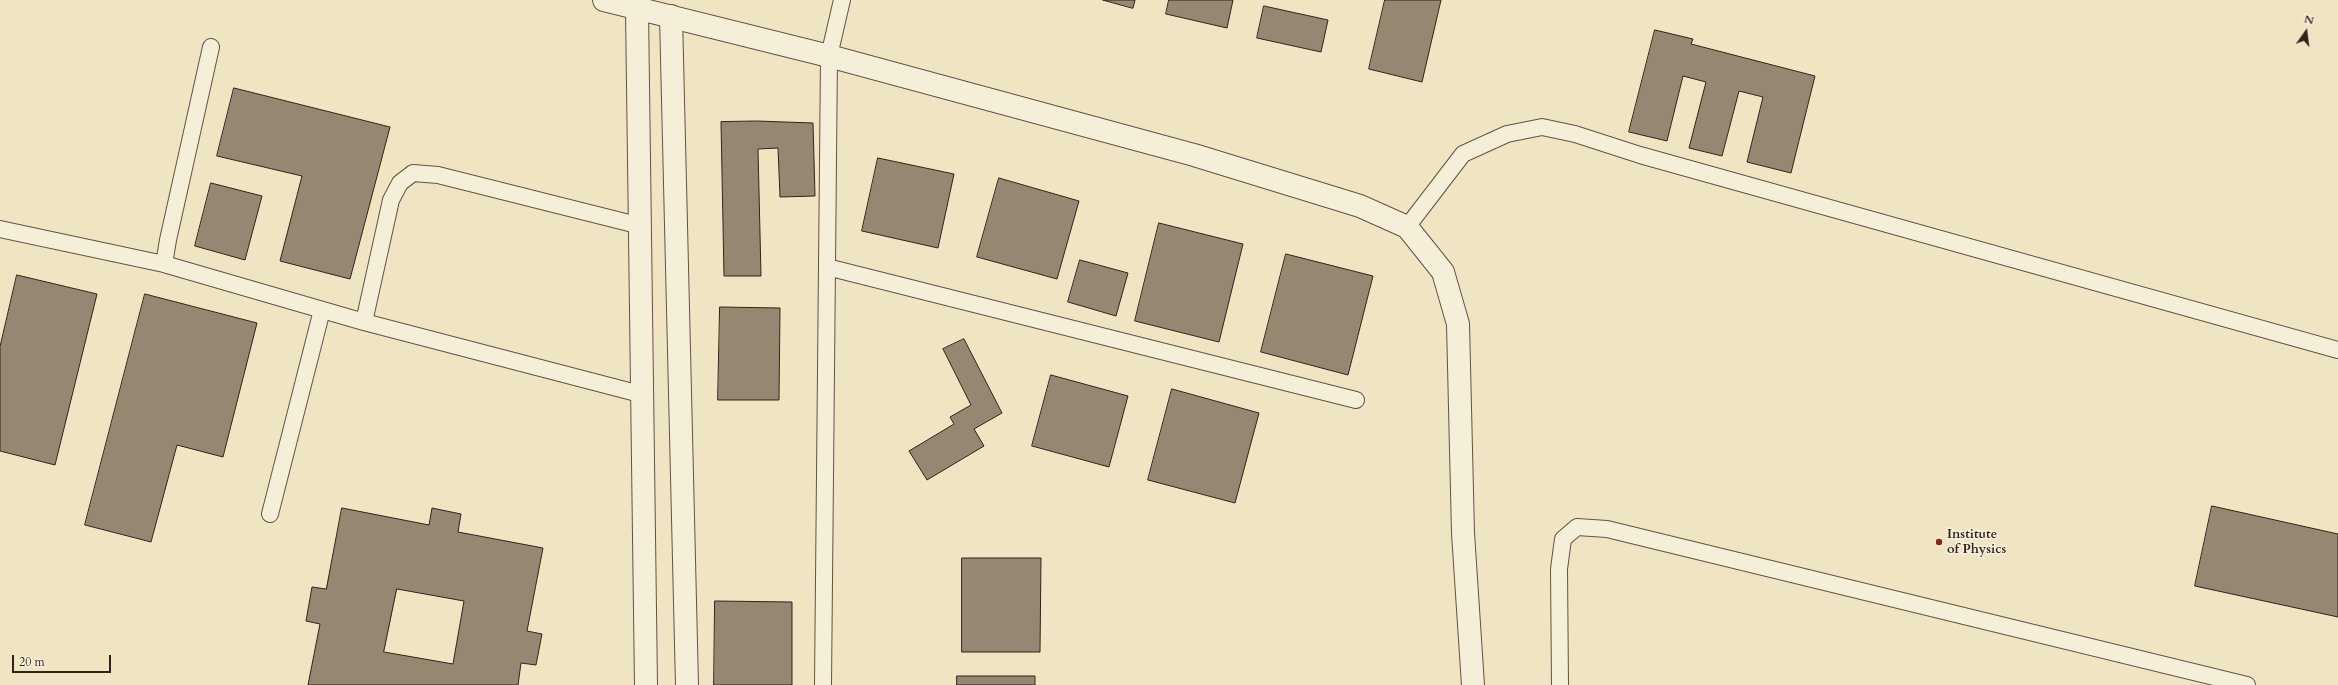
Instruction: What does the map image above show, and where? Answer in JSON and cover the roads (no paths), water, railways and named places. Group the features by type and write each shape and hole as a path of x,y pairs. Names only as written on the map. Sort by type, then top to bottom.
{"street":[{"path":"606,0 638,10 671,16 829,56 1194,155 1360,206 1407,227 1443,272 1458,324 1463,533 1473,685"},
{"path":"638,10 644,395 646,685"},
{"path":"671,16 687,685"}],"lane":[{"path":"824,685 829,56 842,0"},
{"path":"164,264 211,47"},
{"path":"1407,227 1463,154 1507,134 1542,127 1575,134 1648,157 2338,350"},
{"path":"364,322 391,200 400,183 413,173 438,175 641,226"},
{"path":"0,228 164,264 364,322 644,395"},
{"path":"827,268 1356,400"},
{"path":"270,514 322,310"},
{"path":"1560,685 1559,569 1563,539 1577,526 1607,529 2247,685"}],"place":[{"name":"Institute of Physics","path":"1939,542"}]}
